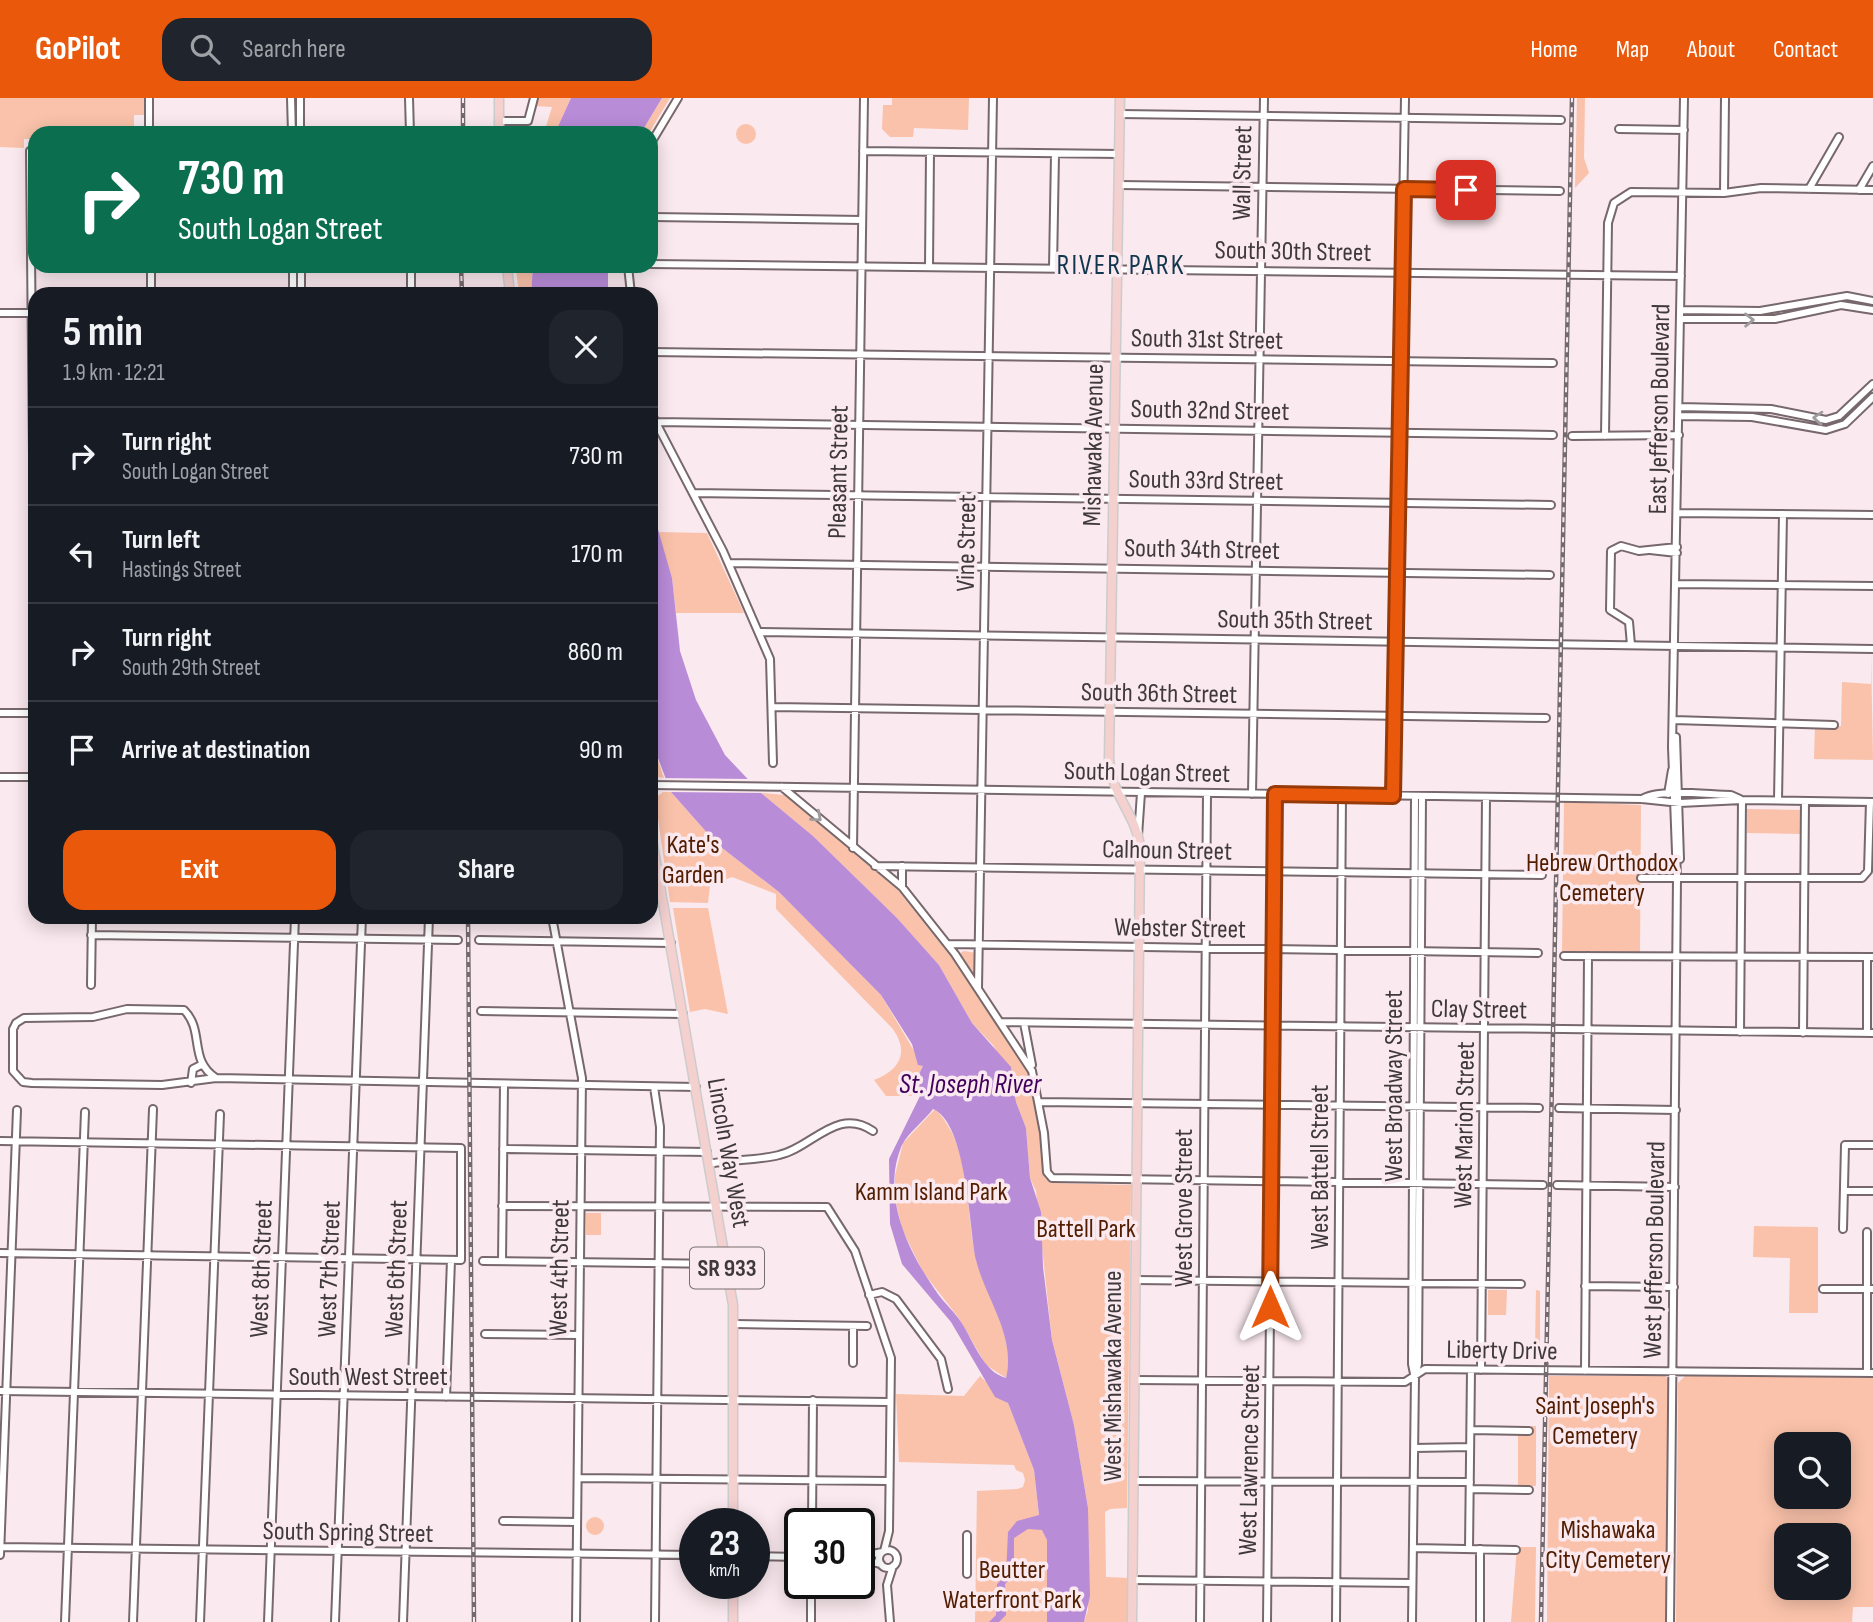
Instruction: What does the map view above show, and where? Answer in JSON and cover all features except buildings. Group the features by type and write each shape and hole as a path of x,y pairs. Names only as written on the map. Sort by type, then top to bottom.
{"main road":[{"path":"499,98 499,126"},
{"name":"Mishawaka Avenue","path":"1116,792 1110,767 1110,712 1120,98"},
{"name":"West Mishawaka Avenue","path":"1116,792 1138,836 1139,870 1132,1622"},
{"name":"Lincoln Way West","path":"658,888 671,943 735,1324 733,1508"},
{"path":"733,1599 733,1622"}],"street":[{"path":"149,98 149,126"},
{"path":"291,98 292,126"},
{"path":"300,98 300,126"},
{"path":"409,98 410,126"},
{"path":"499,121 528,121 534,98"},
{"path":"658,132 678,98"},
{"name":"Pleasant Street","path":"853,848 864,98"},
{"name":"Vine Street","path":"978,988 993,98"},
{"name":"Wall Street","path":"1252,794 1264,98"},
{"path":"1393,796 1405,98"},
{"name":"East Jefferson Boulevard","path":"1677,803 1673,768 1684,98"},
{"path":"1724,194 1725,98"},
{"path":"1120,114 1561,120"},
{"path":"1619,129 1684,130"},
{"path":"1809,189 1839,136"},
{"path":"863,152 1119,154"},
{"path":"929,267 930,152"},
{"path":"1053,268 1055,154"},
{"path":"1859,190 1873,166"},
{"path":"1119,185 1560,191"},
{"path":"1605,436 1609,215 1617,200 1631,192 1724,194 1754,188 1873,190"},
{"path":"658,218 862,220"},
{"name":"South 30th Street","path":"658,264 1682,276"},
{"path":"1681,310 1760,311 1847,296 1873,300"},
{"path":"1681,320 1775,318 1841,305 1873,310"},
{"path":"0,313 28,313"},
{"name":"South 31st Street","path":"658,352 1553,363"},
{"path":"1679,407 1753,408 1826,420 1843,412 1873,384"},
{"path":"1679,416 1752,417 1826,430 1844,424 1873,397"},
{"name":"South 32nd Street","path":"658,422 1553,435"},
{"path":"658,426 729,563 772,668 773,763"},
{"path":"1572,436 1679,435"},
{"name":"South 33rd Street","path":"693,493 1551,505"},
{"path":"1678,513 1873,515"},
{"path":"1778,800 1783,514"},
{"path":"1631,645 1629,622 1610,610 1610,554 1613,549 1621,546 1639,551 1677,550"},
{"name":"South 34th Street","path":"729,563 1550,575"},
{"path":"1676,583 1873,586"},
{"name":"South 35th Street","path":"759,632 1873,649"},
{"name":"South 36th Street","path":"772,707 1546,718"},
{"path":"0,713 28,713"},
{"path":"1674,720 1834,724"},
{"name":"East Jefferson Boulevard","path":"1674,720 1674,794"},
{"path":"0,777 28,777"},
{"name":"South Logan Street","path":"658,785 1643,799 1677,803 1742,800"},
{"path":"782,786 902,887 948,944 1032,1071"},
{"name":"West Mishawaka Avenue","path":"1138,836 1141,793"},
{"name":"West Grove Street","path":"1200,1622 1208,794"},
{"name":"West Lawrence Street","path":"1268,1622 1275,794"},
{"name":"South Logan Street","path":"1643,799 1649,794 1674,794 1731,795 1742,800"},
{"name":"West Battell Street","path":"1336,1622 1342,795"},
{"name":"West Broadway Street","path":"1412,1622 1415,1376 1418,1364 1415,1183 1418,796"},
{"name":"West Marion Street","path":"1482,1370 1486,797"},
{"path":"1642,878 1741,878 1804,879 1865,876 1868,871 1871,802 1742,800 1741,878 1740,956 1740,1032"},
{"path":"1803,1033 1805,801"},
{"name":"West Jefferson Boulevard","path":"1670,1622 1677,803"},
{"name":"Calhoun Street","path":"875,866 1542,875"},
{"path":"902,866 902,887"},
{"path":"91,985 92,924"},
{"name":"West 8th Street","path":"268,1622 295,924"},
{"name":"West 7th Street","path":"335,1622 362,924"},
{"name":"West 6th Street","path":"403,1622 429,924"},
{"name":"West 4th Street","path":"553,924 582,1086 576,1622"},
{"path":"91,935 458,940"},
{"path":"480,940 671,943"},
{"name":"Webster Street","path":"948,944 1538,953"},
{"path":"1564,956 1870,957 1870,1033"},
{"path":"1585,1371 1588,956"},
{"path":"216,1078 201,1065 192,1021 184,1010 127,1009 93,1017 24,1018 16,1023 13,1029 13,1071 23,1082 191,1083 216,1078 696,1087"},
{"path":"481,1012 683,1014"},
{"name":"Clay Street","path":"1001,1022 1870,1033"},
{"path":"1024,1023 1047,1172 1052,1178 1543,1185"},
{"path":"191,1083 193,1069 201,1065"},
{"path":"502,1261 505,1084"},
{"path":"654,1087 660,1151 655,1622"},
{"path":"1038,1102 1539,1108"},
{"path":"1559,1108 1676,1110"},
{"path":"133,1622 153,1109"},
{"path":"0,1555 3,1391 17,1110"},
{"path":"65,1622 85,1112"},
{"path":"201,1622 220,1114"},
{"path":"709,1164 780,1155 842,1124 861,1125 873,1130"},
{"path":"0,1141 461,1148 461,1260 0,1253"},
{"path":"1843,1229 1845,1145 1873,1145"},
{"path":"503,1149 707,1152"},
{"path":"1557,1185 1675,1187"},
{"path":"1844,1191 1873,1191"},
{"path":"502,1206 659,1209 827,1207 852,1244 891,1358 888,1531 881,1564 887,1585 890,1622"},
{"path":"1867,1231 1870,1373"},
{"path":"446,1397 451,1260"},
{"path":"483,1261 726,1264"},
{"path":"1135,1280 1521,1284"},
{"path":"1585,1286 1674,1287"},
{"path":"1823,1289 1870,1289"},
{"path":"869,1295 882,1292 901,1306 941,1359 947,1389"},
{"path":"735,1324 867,1326"},
{"path":"853,1326 853,1363"},
{"path":"485,1334 578,1335"},
{"name":"Liberty Drive","path":"1134,1380 1405,1382 1425,1369 1870,1373"},
{"path":"1469,1549 1471,1370"},
{"name":"South West Street","path":"3,1391 889,1402"},
{"path":"812,1508 813,1400"},
{"path":"1471,1430 1529,1431"},
{"path":"1414,1448 1470,1447"},
{"path":"578,1478 888,1481"},
{"path":"1134,1481 1413,1482 1529,1490"},
{"path":"503,1521 577,1522"},
{"path":"887,1585 896,1558 888,1531"},
{"path":"967,1535 967,1574"},
{"name":"South Spring Street","path":"0,1547 679,1555"},
{"path":"1413,1548 1516,1550"},
{"path":"1480,1549 1480,1622"},
{"path":"875,1554 893,1552"},
{"path":"875,1562 893,1566"},
{"path":"1132,1580 1412,1583"},
{"path":"811,1599 811,1622"}],"green space":[{"path":"0,98 144,98 144,115 134,115 134,126 28,126 28,139 24,139 24,148 0,147"},
{"path":"536,98 571,98 558,126 546,126 552,107 535,106"},
{"path":"662,98 670,98 653,126 645,126"},
{"path":"892,98 969,98 968,130 914,128 913,137 890,137 882,129 883,105 892,105"},
{"path":"1577,98 1585,98 1584,158 1589,173 1575,188"},
{"path":"746,124 753,127 756,134 753,141 746,144 739,141 736,134 739,127"},
{"path":"516,273 532,273 532,287 518,287"},
{"path":"658,532 707,533 744,613 676,613 672,578"},
{"path":"1871,652 1873,760 1814,759 1815,726 1841,726 1842,682 1871,684"},
{"path":"658,760 664,778 658,777"},
{"name":"Kate's Garden","path":"663,792 671,792 717,844 779,892 881,995 923,1066 919,1074 920,1096 886,1096 874,1080 890,1071 900,1059 897,1037 892,1028 776,909 776,894 732,877 710,885 708,903 670,902 658,819 658,796"},
{"name":"Battell Park","path":"761,793 785,795 898,890 963,972 1028,1070 1042,1141 1045,1178 1051,1183 1131,1185 1127,1508 1105,1512 1106,1577 1130,1578 1128,1622 1084,1622 1088,1610 1088,1508 1074,1425 1052,1340 1036,1191 1030,1178 1026,1128 1016,1102 1016,1085 993,1045 972,1023 939,965 897,918 813,836"},
{"name":"Hebrew Orthodox Cemetery","path":"1564,802 1641,805 1640,952 1562,951"},
{"path":"1747,809 1800,810 1800,834 1747,833"},
{"path":"673,908 708,908 728,1014 705,1009 690,1012"},
{"path":"960,953 977,953 976,977"},
{"name":"Kamm Island Park","path":"935,1109 956,1142 962,1161 977,1261 1007,1347 1006,1378 986,1365 958,1317 923,1272 902,1229 895,1198 895,1175 903,1143"},
{"path":"586,1213 601,1213 601,1235 586,1235"},
{"path":"1754,1226 1818,1227 1818,1313 1789,1313 1790,1258 1753,1257"},
{"path":"1488,1290 1507,1290 1506,1315 1488,1315"},
{"path":"1536,1290 1540,1291 1540,1346 1535,1346"},
{"path":"1686,1375 1873,1378 1873,1607 1853,1607 1852,1622 1676,1622 1678,1383"},
{"name":"Beutter Waterfront Park","path":"980,1376 1008,1403 1034,1470 1039,1516 1047,1540 1047,1622 975,1622 977,1491 1023,1487 1023,1473 1016,1470 1014,1465 899,1462 896,1394 964,1396"},
{"name":"Mishawaka City Cemetery","path":"1549,1376 1665,1376 1669,1380 1667,1622 1547,1622"},
{"path":"1531,1426 1536,1426 1536,1486 1518,1486 1518,1434 1530,1434"},
{"path":"591,1517 599,1517 604,1526 602,1533 591,1535 586,1530 586,1522"},
{"path":"1517,1547 1536,1547 1535,1622 1511,1622"}],"water":[{"path":"571,98 662,98 645,126 558,126"},
{"path":"532,273 608,273 608,287 532,287"},
{"name":"St. Joseph River","path":"658,529 672,578 680,651 696,700 725,755 761,793 813,836 897,918 939,965 972,1023 1011,1067 1016,1102 1026,1128 1030,1178 1041,1212 1043,1267 1052,1340 1074,1425 1088,1508 1090,1596 1084,1622 1047,1622 1047,1540 1042,1530 1028,1529 1014,1538 1014,1575 1005,1584 1006,1615 999,1622 989,1622 996,1615 997,1584 1006,1575 1008,1532 1017,1521 1039,1515 1034,1470 1008,1403 995,1397 951,1322 902,1264 890,1224 889,1159 920,1096 919,1074 923,1066 918,1065 912,1044 881,995 779,892 717,844 671,792 658,758","holes":["933,1109 944,1118 953,1134 965,1178 976,1260 1004,1332 1008,1362 1006,1378 998,1375 985,1362 961,1322 927,1278 908,1242 896,1204 896,1164 908,1136"]}],"pier":[{"path":"660,778 751,779 767,793 667,792"}],"railway":[{"path":"463,98 463,126"},
{"path":"1541,1622 1572,98"},
{"path":"461,273 462,287"},
{"path":"468,924 474,1622"}],"district":[{"name":"RIVER PARK","path":"1121,265"}],"route":[{"path":"1270,1307 1275,794 1393,796 1404,189 1466,190"}],"park label":[{"name":"Saint Joseph's Cemetery","path":"1595,1421"}]}
